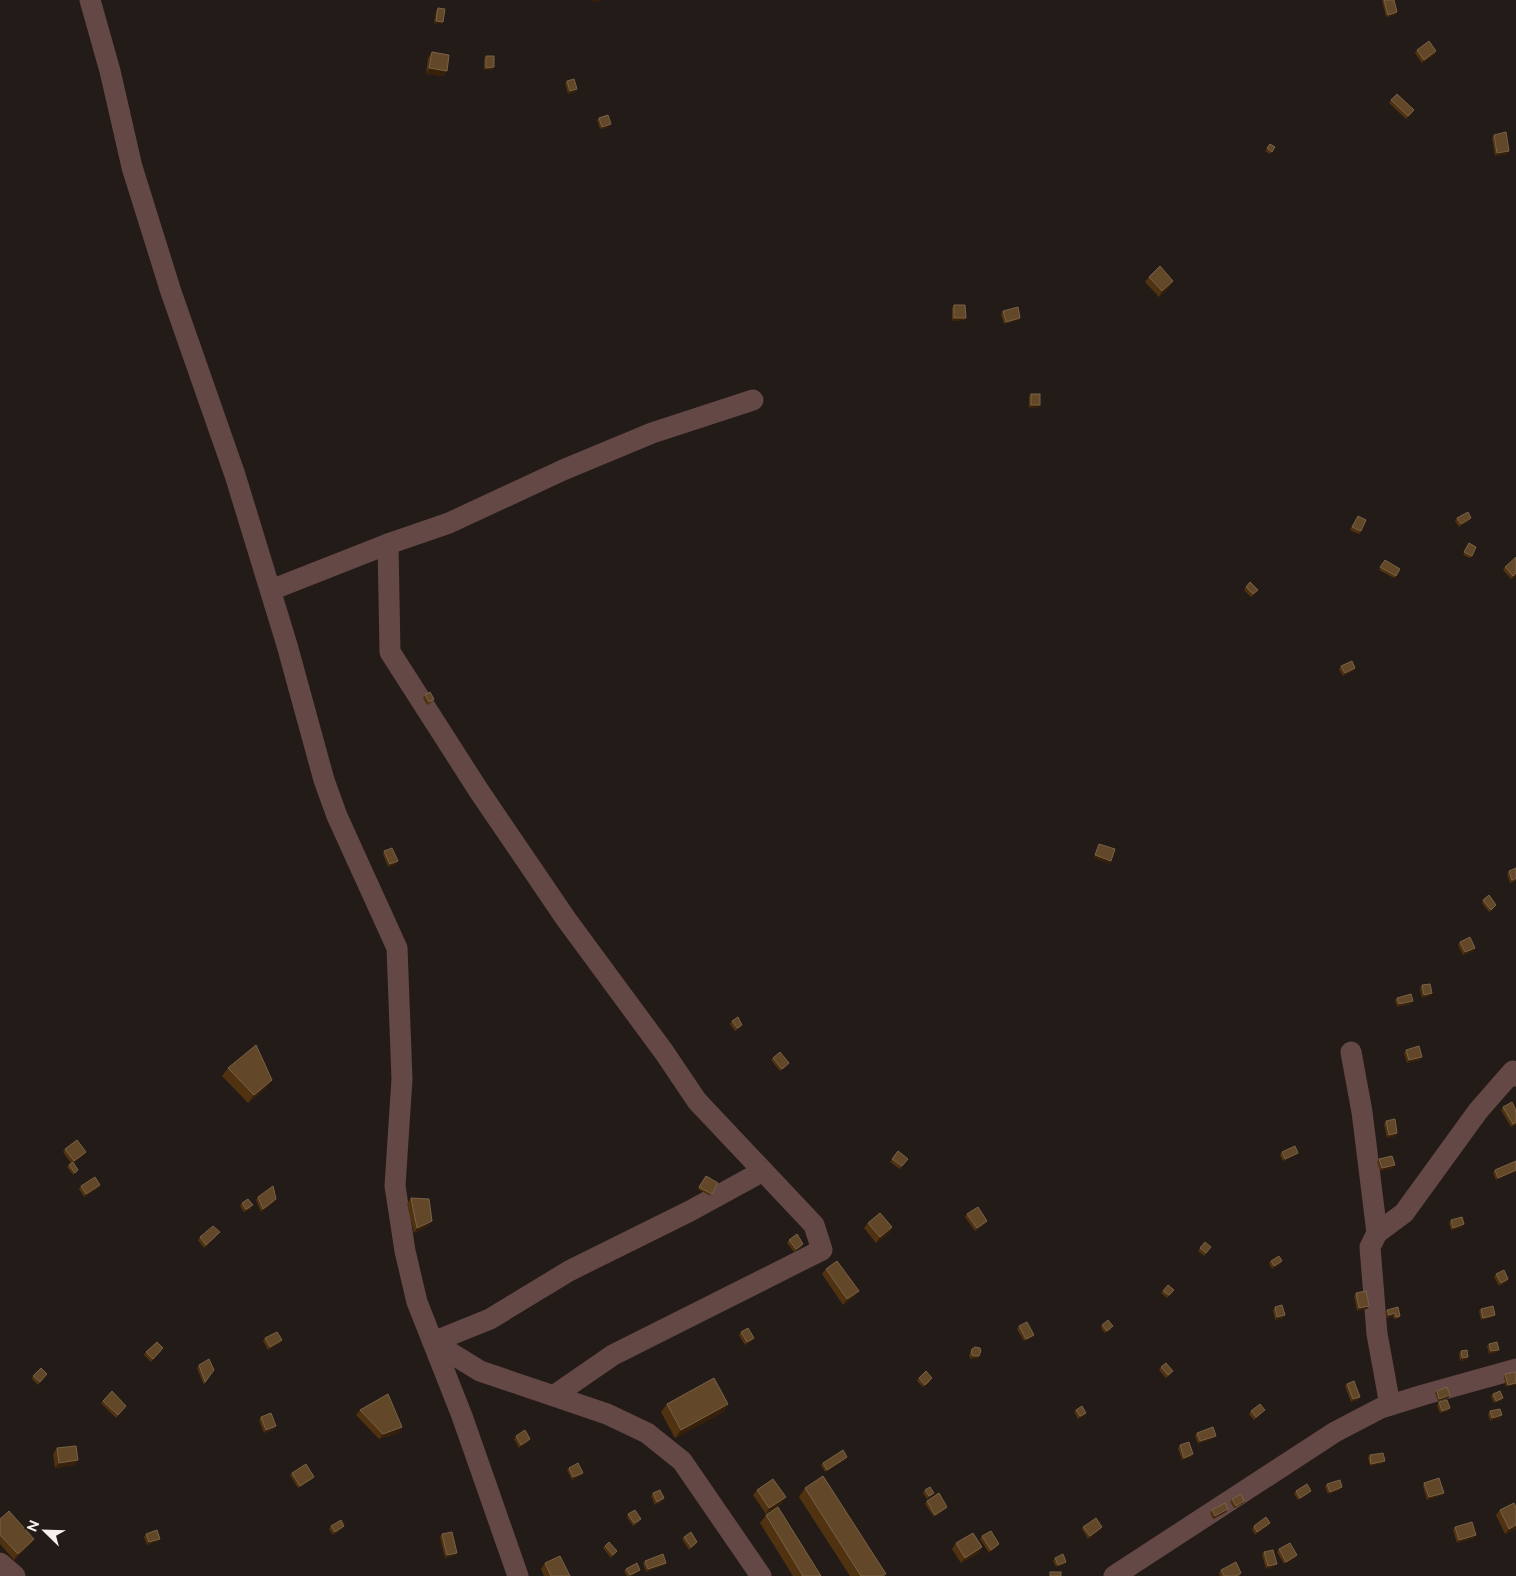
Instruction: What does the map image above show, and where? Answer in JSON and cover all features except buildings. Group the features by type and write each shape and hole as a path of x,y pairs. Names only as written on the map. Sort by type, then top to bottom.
{"street":[{"path":"90,0 110,71 135,176 171,292 235,475 288,645 324,780 337,816 397,948 402,1079 395,1186 405,1251 417,1302 462,1416 518,1576"},
{"path":"270,590 388,544 449,523 562,470 652,433 753,400"},
{"path":"388,544 390,652 479,791 566,919 664,1052 696,1101 814,1225 822,1250 614,1355 555,1395"},
{"path":"1351,1052 1362,1112 1377,1233"},
{"path":"1390,1405 1377,1334 1370,1247 1377,1233 1404,1213 1478,1111 1513,1071 1516,1076"},
{"path":"433,1342 490,1319 569,1272 690,1211 763,1171"},
{"path":"433,1342 480,1371 607,1414 647,1433 682,1461 761,1576"},
{"path":"1114,1576 1335,1432 1381,1408 1516,1369"},
{"path":"0,1563 15,1576"}]}
